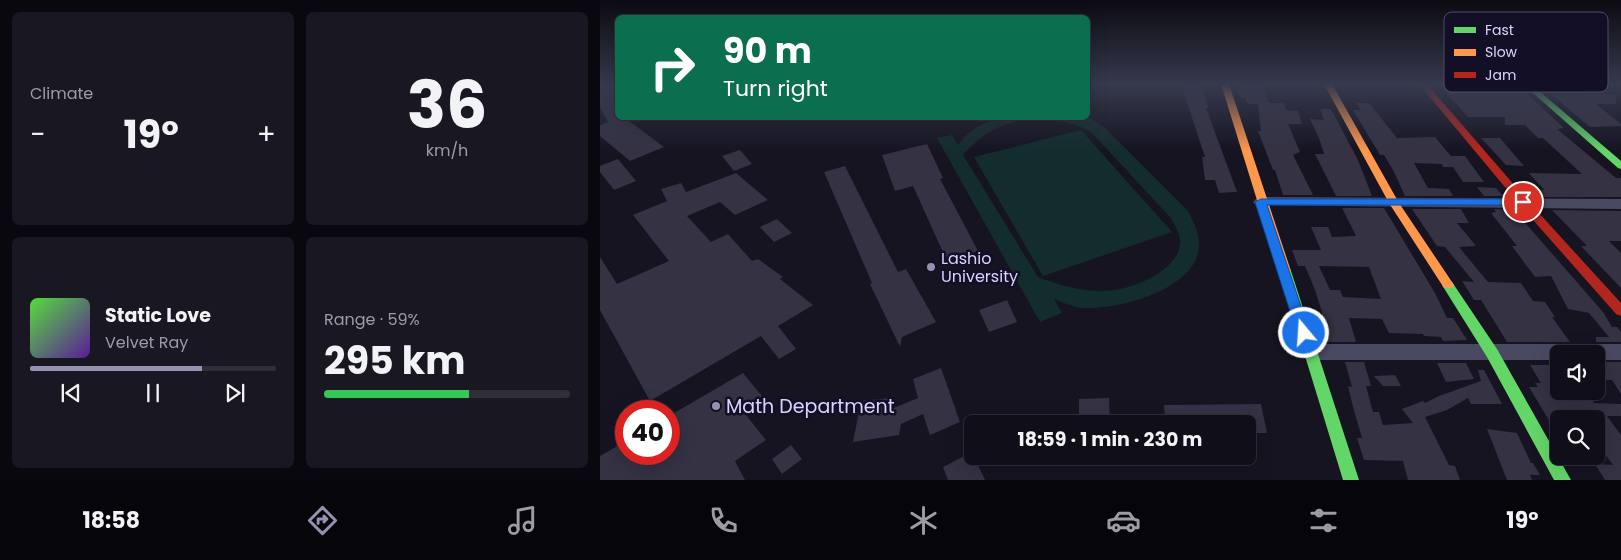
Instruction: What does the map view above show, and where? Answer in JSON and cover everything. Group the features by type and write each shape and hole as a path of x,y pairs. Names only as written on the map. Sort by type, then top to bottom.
{"street":[{"path":"1232,106 1351,480"},
{"path":"1340,106 1394,204 1492,353 1563,480"},
{"path":"1442,106 1523,202 1621,311"},
{"path":"1553,106 1621,166"},
{"path":"1261,202 1621,204"},
{"path":"1310,352 1621,352"}],"green space":[{"path":"1090,118 1104,127 1188,211 1199,240 1195,260 1185,274 1170,286 1131,302 1092,308 1076,307 1054,299 1062,313 1040,322 937,138 952,135 958,145 971,132 985,123 995,120 1021,120 986,134 963,155 1038,277 1077,289 1112,291 1135,285 1158,274 1175,258 1180,245 1178,232 1170,217 1091,132 1069,123 1055,120 1090,120"},
{"path":"1081,130 1172,232 1043,276 974,157"}],"building":[{"path":"615,106 615,120 628,120 664,147 630,161 600,136 600,125 608,122 600,107"},
{"path":"1188,106 1208,106 1209,108 1206,108 1237,192 1219,193 1215,180 1205,180 1202,157 1205,157"},
{"path":"1258,106 1285,106 1286,110 1298,111 1302,124 1288,124 1300,152 1293,155 1313,195 1283,195 1275,170 1273,170 1258,131 1261,131"},
{"path":"1358,106 1372,106 1397,138 1435,137 1451,156 1465,156 1484,182 1463,182 1453,167 1443,167 1442,164 1414,163 1428,188 1449,189 1453,196 1405,196 1384,155 1380,155 1353,110 1361,110"},
{"path":"1458,106 1541,106 1564,128 1557,129 1616,178 1621,178 1621,197 1541,197 1535,190 1544,190 1529,173 1582,174 1543,138 1538,138 1525,125 1505,125 1505,117 1468,117"},
{"path":"1566,106 1599,106 1621,124 1621,126 1590,127"},
{"path":"1320,109 1331,109 1358,160 1372,196 1336,196 1315,154 1324,154 1310,119 1324,120"},
{"path":"1481,138 1500,138 1524,166 1506,165"},
{"path":"927,144 943,178 940,179 978,251 947,261 913,186 895,191 882,155"},
{"path":"740,150 752,164 734,171 722,156"},
{"path":"618,159 636,181 614,190 600,172 600,166"},
{"path":"845,166 898,272 906,269 936,322 902,337 900,347 870,284 872,283 824,172"},
{"path":"736,173 768,200 735,215 720,202 687,216 711,242 728,234 752,261 758,259 783,277 780,279 813,305 778,326 796,349 779,359 761,336 649,400 600,310 600,257 617,284 669,261 633,215 667,201 661,189 681,183 686,192"},
{"path":"1477,187 1496,188 1503,196 1484,196"},
{"path":"1342,208 1384,208 1435,293 1447,318 1453,318 1467,340 1443,341 1441,337 1424,336 1423,334 1389,333 1382,319 1349,318 1356,342 1324,342 1317,322 1325,322 1315,290 1305,266 1298,266 1292,250 1321,250 1311,227 1328,227 1332,237 1356,236","holes":["1319,266 1369,267 1381,299 1343,297 1340,290 1330,290"]},
{"path":"1412,209 1461,209 1469,223 1457,223 1476,246 1459,247 1488,282 1521,283 1533,301 1545,302 1555,317 1552,317 1570,342 1507,342 1481,300 1474,300 1462,281 1474,282 1445,247 1437,246"},
{"path":"1494,209 1514,210 1603,312 1612,327 1617,327 1621,332 1621,342 1596,342 1596,337 1609,337 1589,313 1568,309 1551,276 1535,277 1512,246 1517,246 1491,213 1496,212"},
{"path":"1552,210 1621,211 1621,241 1609,241 1621,253 1621,288 1581,246 1587,246"},
{"path":"777,219 792,233 774,242 760,227"},
{"path":"1007,300 1017,322 989,332 979,310"},
{"path":"1345,362 1364,362 1371,386 1366,386 1373,412 1379,412 1383,425 1413,423 1402,409 1423,401 1425,403 1481,381 1478,370 1484,370 1502,404 1471,404 1468,398 1447,410 1425,417 1449,465 1455,466 1460,480 1408,480 1403,461 1364,460 1357,438 1362,438 1348,386 1352,387"},
{"path":"1605,362 1621,362 1621,394 1612,380 1605,380"},
{"path":"1437,363 1466,363 1474,379 1446,382"},
{"path":"1530,365 1550,365 1550,400 1592,400 1594,403 1621,404 1621,416 1607,416 1621,435 1621,480 1605,480 1596,465 1613,465 1605,454 1605,410 1550,410 1550,422 1529,387 1538,387 1535,383 1541,383"},
{"path":"941,368 960,422 930,435 923,414 901,424 899,435 853,442 861,401 891,398 889,410 918,398 913,379"},
{"path":"743,373 762,396 741,409 766,440 735,461 745,480 600,480 600,456 615,447 615,465 680,465 680,410"},
{"path":"1395,375 1401,386 1383,386 1374,376"},
{"path":"1109,398 1110,415 1079,415 1079,399"},
{"path":"1261,404 1267,433 1256,433 1256,415 1165,415 1164,405"},
{"path":"1487,429 1517,433 1531,463 1533,463 1540,475 1530,475 1532,480 1507,480"},
{"path":"791,445 802,459 782,474 772,459"},
{"path":"964,456 964,465 978,465 985,480 948,480 943,467"}],"traffic: fast":[{"path":"1553,106 1621,166"},
{"path":"1285,271 1351,480"},
{"path":"1448,285 1492,353 1563,480"}],"traffic: slow":[{"path":"1232,106 1285,271"},
{"path":"1340,106 1394,203 1448,285"}],"traffic: jam":[{"path":"1442,106 1523,202 1621,311"}],"place":[{"name":"Lashio University","path":"931,267"},
{"name":"Math Department","path":"716,406"}],"route":[{"path":"1304,333 1261,202 1394,204 1523,202"}]}
